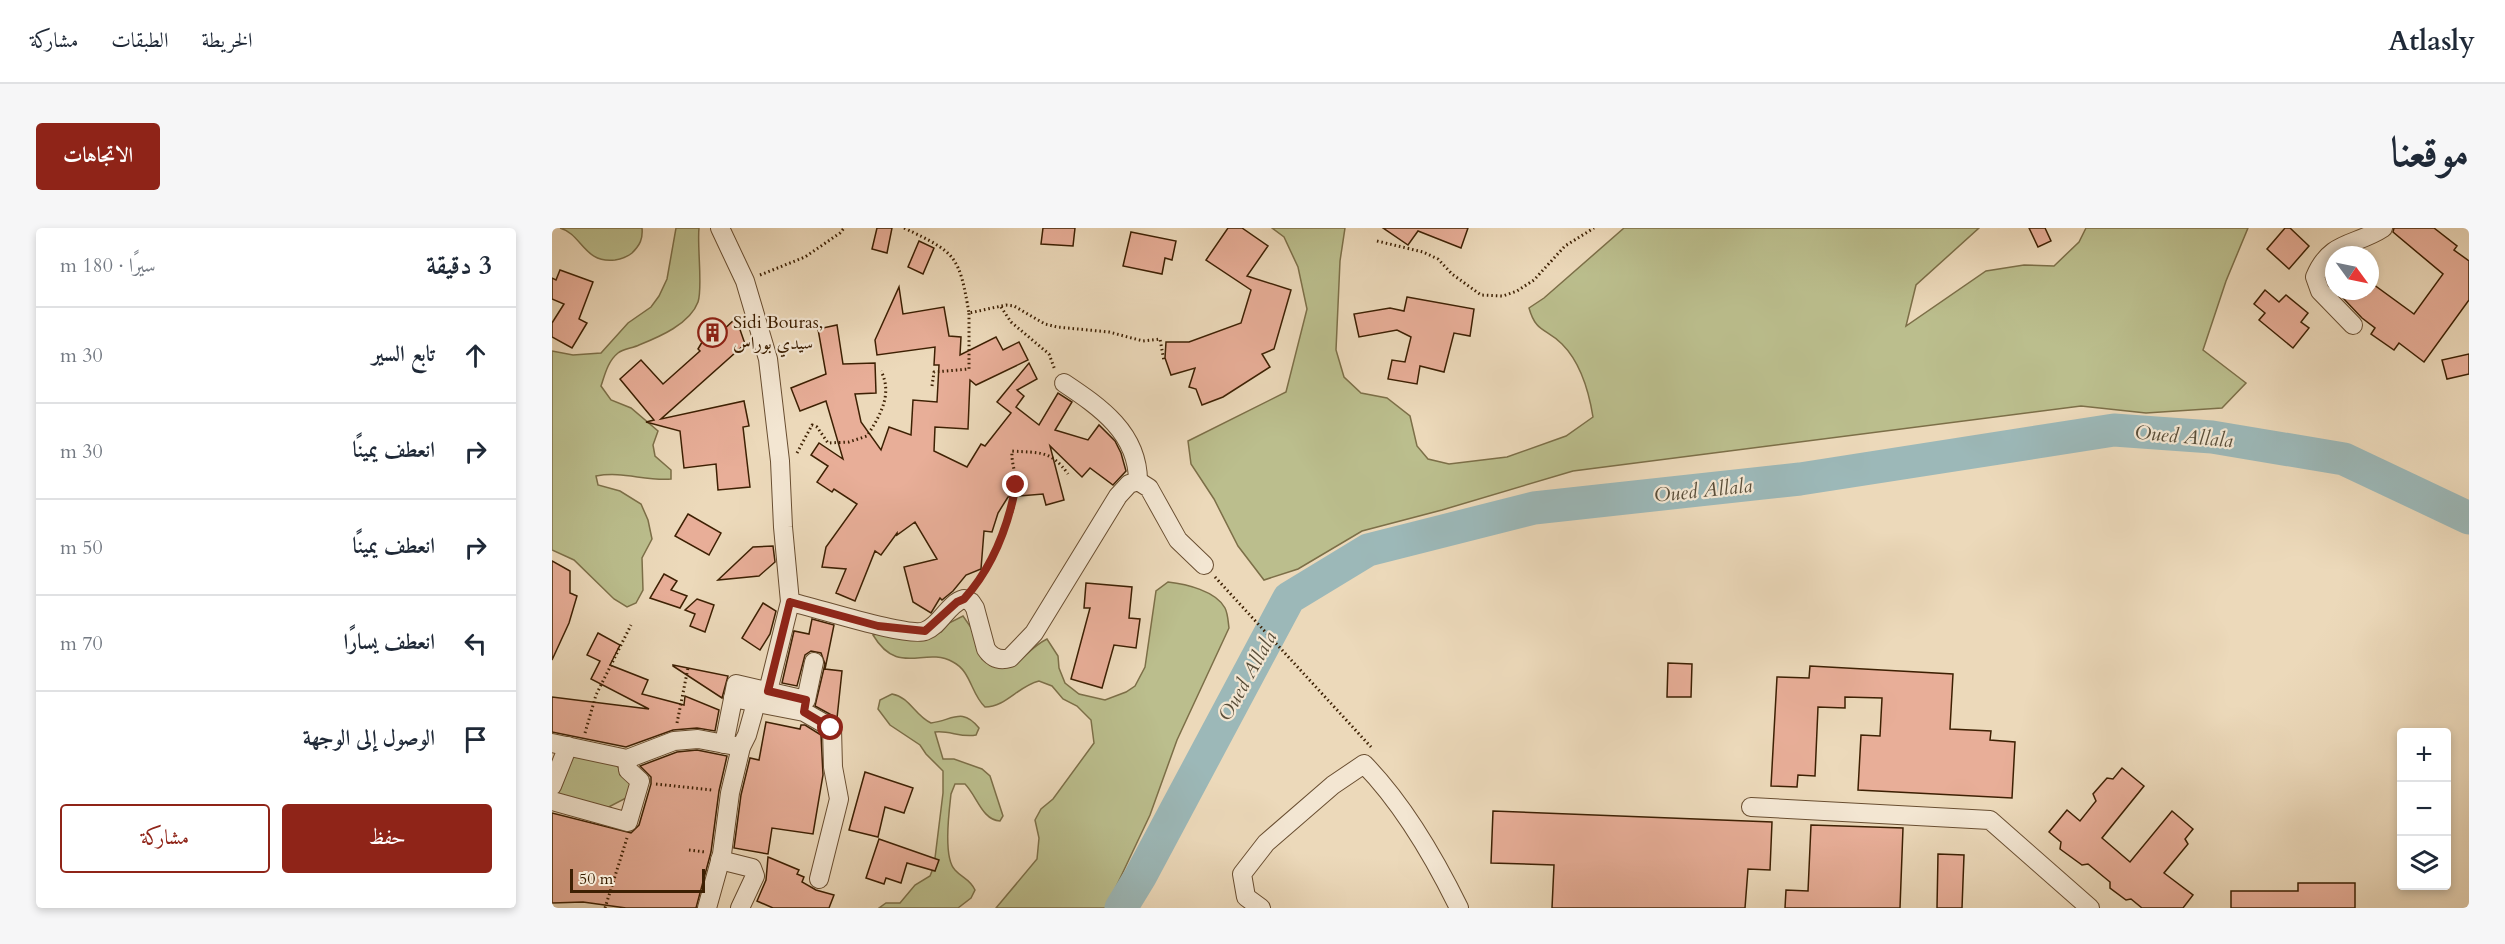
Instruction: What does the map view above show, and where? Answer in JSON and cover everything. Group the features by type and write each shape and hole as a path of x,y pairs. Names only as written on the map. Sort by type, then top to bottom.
{"street":[{"path":"552,786 567,746 627,759 674,741 698,739 732,746 747,735 762,697 790,602 780,461 768,359 745,281 720,228"},
{"path":"2353,325 2320,291 2315,277 2326,260 2337,249 2382,228"},
{"path":"1064,383 1092,402 1116,423 1132,446 1138,465 1138,481"},
{"path":"790,602 878,626 918,632 928,629 957,602 964,599 971,602 975,608 986,649 990,655 1002,659 1014,655 1034,633 1118,496 1129,484 1138,481"},
{"path":"1138,481 1149,488 1178,540 1204,565"},
{"path":"805,706 814,662"},
{"path":"735,908 708,903 720,860 730,793 733,698 736,684 762,697 805,706 831,728 833,767 839,799 819,879"},
{"path":"552,801 628,822 640,781 628,770 627,759"},
{"path":"1261,908 1246,897 1242,874 1266,843 1333,785 1364,764 1394,800 1440,868 1459,908"},
{"path":"1751,807 1990,820 2090,908"},
{"path":"720,860 752,868 755,876 740,908"}],"path":[{"path":"745,281 805,257 844,228"},
{"path":"904,228 945,248 958,263 969,313 969,369 934,372 932,386"},
{"path":"1377,241 1423,252 1438,259 1481,295 1503,296 1517,291 1534,280 1565,246 1594,228"},
{"path":"969,313 1014,306 1045,324 1057,327 1109,332 1143,341 1160,339 1164,361"},
{"path":"1001,307 1011,322 1049,354 1057,375 1064,383"},
{"path":"780,461 793,458 801,450 812,425 817,427 828,443 849,442 867,436 879,417 885,400 887,382 881,371"},
{"path":"964,599 994,554 1011,511 1016,485 1012,451 1033,452 1057,459 1068,474"},
{"path":"1204,565 1361,735"},
{"path":"567,746 631,625"},
{"path":"674,741 688,668"},
{"path":"640,781 730,793"},
{"path":"605,908 630,829 628,822"}],"green space":[{"path":"560,228 642,228 642,235 639,244 630,254 617,260 605,260 596,258 574,236"},
{"path":"676,228 699,228 698,302 688,317 673,329 618,353 609,364 601,386 611,400 631,408 658,431 653,445 655,456 671,470 671,479 596,476 598,485 620,491 641,504 648,520 652,539 642,558 643,590 636,603 627,607 614,599 574,560 552,550 552,351 573,355 601,353 628,323 651,307 667,279"},
{"path":"1272,228 1345,228 1340,261 1336,350 1344,377 1361,393 1387,398 1410,416 1417,446 1428,459 1449,464 1507,457 1566,436 1593,417 1586,388 1574,360 1562,344 1538,326 1529,308 1544,298 1624,228 1979,228 1916,285 1906,326 1986,271 2024,265 2054,266 2079,242 2086,228 2248,228 2226,281 2203,350 2246,383 2222,408 2146,413 2081,406 1573,471 1362,531 1298,569 1264,580 1238,546 1214,499 1191,464 1188,441 1286,392 1307,309 1298,267 1284,237"},
{"path":"1168,582 1192,587 1215,597 1225,608 1229,628 1177,740 1150,815 1106,908 996,908 1037,859 1039,838 1035,820 1041,809 1053,799 1094,743 1091,720 1077,706 1063,699 1052,686 1039,681 999,704 985,707 964,671 953,662 942,658 902,658 892,655 882,648 873,635 880,633 926,637 941,632 949,623 963,616 972,629 982,659 1004,666 1018,662 1047,639 1058,656 1059,668 1065,683 1079,694 1105,700 1135,686 1145,667 1156,591"},
{"path":"892,694 903,699 931,723 962,716 979,728 976,735 971,736 935,732 943,759 954,759 982,769 990,776 1003,816 1000,821 994,820 984,812 965,784 955,784 951,794 949,812 949,856 955,870 971,883 975,890 971,898 958,908 879,908 886,903 900,903 915,885 930,876 934,866 943,793 943,771 920,745 890,725 878,709 880,700"},
{"path":"571,753 612,761 631,780 628,797 603,810 553,796"}],"building":[{"path":"877,228 892,228 887,253 872,249"},
{"path":"1043,228 1075,228 1073,246 1041,244"},
{"path":"1228,228 1242,228 1268,246 1247,276 1291,290 1274,349 1262,354 1270,367 1223,397 1202,405 1196,389 1189,387 1195,368 1171,375 1165,358 1166,342 1189,342 1241,323 1251,290 1206,260"},
{"path":"1383,228 1468,228 1461,248 1418,231 1408,245"},
{"path":"2029,228 2045,228 2051,241 2038,247"},
{"path":"2285,228 2290,228 2309,246 2289,269 2267,249"},
{"path":"2394,228 2434,228 2457,246 2454,250 2469,261 2469,300 2424,362 2399,343 2394,350 2371,334 2375,328 2345,300 2379,300 2379,289 2414,314 2443,274 2393,232"},
{"path":"1131,232 1176,241 1172,260 1165,258 1162,274 1123,266"},
{"path":"919,241 934,248 923,274 908,267"},
{"path":"560,270 593,282 579,319 587,323 572,348 552,337 552,323 564,304 552,299 552,278 556,280"},
{"path":"899,287 903,314 944,307 949,336 961,337 960,355 996,337 1003,350 1019,342 1028,360 976,385 970,380 968,429 935,427 934,451 967,467 981,444 985,446 1011,413 997,402 1029,363 1037,379 1017,390 1024,396 1016,407 1039,425 1058,393 1072,402 1055,430 1088,440 1099,425 1115,441 1126,471 1113,485 1090,468 1082,477 1050,446 1064,500 1046,505 1043,494 1008,497 998,513 992,532 984,531 981,569 966,575 953,591 942,600 940,598 931,613 913,602 904,567 937,559 915,522 897,535 897,533 881,555 875,551 855,601 836,593 846,569 822,567 826,547 857,504 834,489 832,492 817,482 828,466 811,455 819,443 843,459 826,401 800,411 791,388 826,374 818,329 837,325 843,364 875,363 876,393 855,394 861,422 881,450 889,427 911,435 913,400 937,402 939,365 934,365 935,347 877,355 875,340"},
{"path":"2265,290 2279,302 2286,295 2308,313 2301,322 2309,328 2293,348 2259,320 2265,313 2254,304"},
{"path":"1407,297 1474,309 1470,336 1454,333 1444,372 1420,366 1417,384 1388,379 1392,360 1405,362 1411,337 1397,330 1359,337 1354,314 1390,308 1404,311"},
{"path":"736,318 745,344 661,419 744,401 749,426 743,427 750,487 718,490 716,464 684,468 680,431 646,422 654,420 620,379 641,360 663,384 700,351 698,349 711,327 721,332"},
{"path":"2469,354 2469,374 2447,379 2442,360"},
{"path":"688,514 721,533 709,555 675,536"},
{"path":"773,546 775,562 759,576 718,580 753,547"},
{"path":"552,561 570,571 570,593 577,596 569,623 552,660"},
{"path":"664,574 677,581 671,590 687,596 680,608 650,598"},
{"path":"1086,583 1132,587 1129,618 1140,619 1136,648 1114,645 1102,688 1071,679 1090,608 1084,608"},
{"path":"697,599 714,605 705,632 690,626 695,614 685,610"},
{"path":"763,603 776,611 770,634 760,650 742,638"},
{"path":"812,619 834,625 825,669 842,671 837,718 815,706 825,664 821,653 811,651 805,655 797,686 782,683 794,631 809,634"},
{"path":"598,633 620,645 610,665 648,680 642,694 684,705 685,696 719,710 715,731 697,728 673,730 626,747 552,732 552,697 649,709 591,679 600,661 587,655"},
{"path":"1668,663 1692,664 1691,697 1667,697"},
{"path":"673,666 728,676 722,698"},
{"path":"1810,666 1953,674 1950,729 1991,731 1990,740 2015,742 2012,798 1858,790 1861,735 1880,736 1882,698 1845,697 1845,708 1818,707 1815,776 1798,775 1797,787 1771,786 1777,677 1809,678"},
{"path":"766,722 800,729 801,725 805,725 821,735 823,775 813,834 772,828 768,854 734,848 741,795 750,758 759,760"},
{"path":"697,750 727,756 719,791 711,852 696,908 626,908 583,902 552,903 552,813 631,833 639,825 651,784 651,777 640,766 677,752"},
{"path":"2122,768 2144,786 2102,838 2130,862 2172,811 2193,829 2185,839 2188,844 2164,873 2193,895 2183,908 2142,908 2131,899 2126,900 2110,888 2110,882 2088,864 2082,865 2060,849 2061,842 2049,832 2067,810 2080,821 2096,801 2093,794 2107,778 2113,779"},
{"path":"865,772 913,788 904,813 885,807 878,837 849,830"},
{"path":"1493,811 1772,822 1770,870 1748,869 1745,908 1552,908 1554,865 1491,863"},
{"path":"1811,825 1903,828 1900,908 1785,908 1786,890 1808,891"},
{"path":"879,839 939,860 935,871 907,863 901,883 886,878 884,884 866,878"},
{"path":"1938,854 1964,855 1962,908 1937,908"},
{"path":"768,857 799,870 797,874 804,877 802,882 816,890 834,895 829,908 773,908 757,901 766,880"},
{"path":"2298,883 2355,883 2355,908 2231,908 2231,891 2298,891"}],"waterway":[{"name":"Oued Allala","path":"1121,908 1140,877 1289,598 1368,550 1534,508 1800,479 2114,430 2212,437 2344,459 2469,518"}],"place":[{"name":"Sidi Bouras, سيدي بوراس","path":"712,332"}],"route":[{"path":"831,728 804,712 806,700 768,691 790,602 878,626 925,631 972,590 1002,538 1011,511 1016,485"}]}
